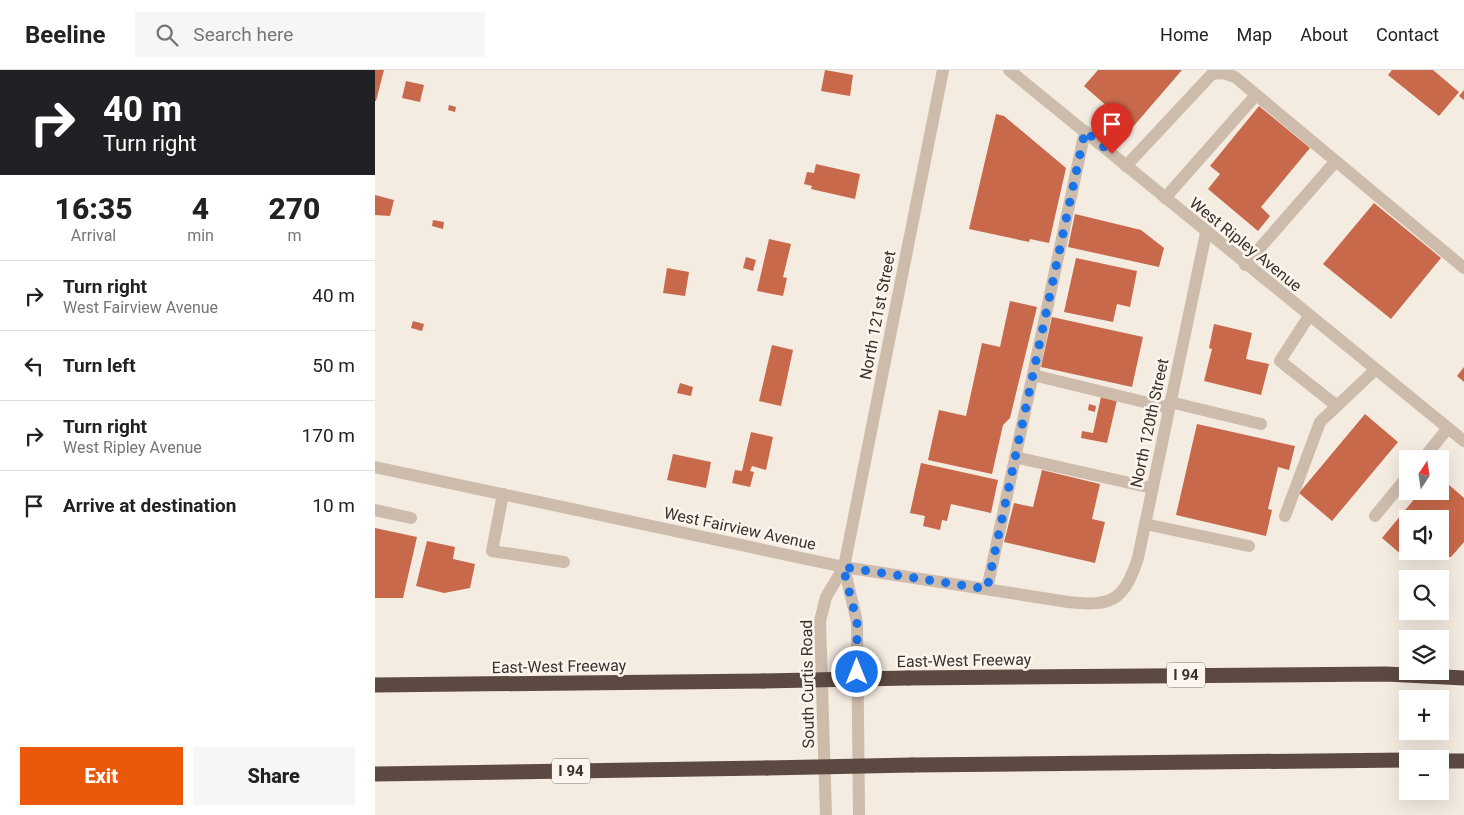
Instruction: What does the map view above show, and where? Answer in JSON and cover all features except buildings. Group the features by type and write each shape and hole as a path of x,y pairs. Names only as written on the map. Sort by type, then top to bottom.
{"highway":[{"name":"East-West Freeway","path":"375,685 1376,674 1464,678"},
{"name":"I 94","path":"375,774 912,765 1399,760"},
{"path":"1449,761 1464,761"}],"street":[{"name":"North 121st Street","path":"843,567 943,70"},
{"name":"West Ripley Avenue","path":"1009,70 1206,233 1464,441"},
{"path":"1126,166 1212,74 1223,72 1235,77 1256,94 1464,268"},
{"path":"1165,198 1256,94"},
{"path":"987,589 1085,131"},
{"path":"1245,264 1335,162"},
{"name":"North 120th Street","path":"1100,604 1118,598 1126,588 1138,558 1206,233"},
{"path":"1309,316 1280,361 1337,406"},
{"path":"1285,516 1319,422 1375,370"},
{"path":"1033,375 1261,424"},
{"path":"1430,450 1448,428"},
{"path":"1015,457 1152,488"},
{"name":"West Fairview Avenue","path":"375,467 843,567 1068,602 1100,604"},
{"path":"1375,516 1399,487"},
{"path":"503,494 492,551 565,562"},
{"path":"375,510 411,518"},
{"path":"1145,524 1249,546"},
{"name":"South Curtis Road","path":"826,815 820,622 826,597 843,567"},
{"path":"843,567 857,622 859,815"}],"route":[{"path":"857,672 857,622 843,567 987,589 1085,131 1112,154"}]}
